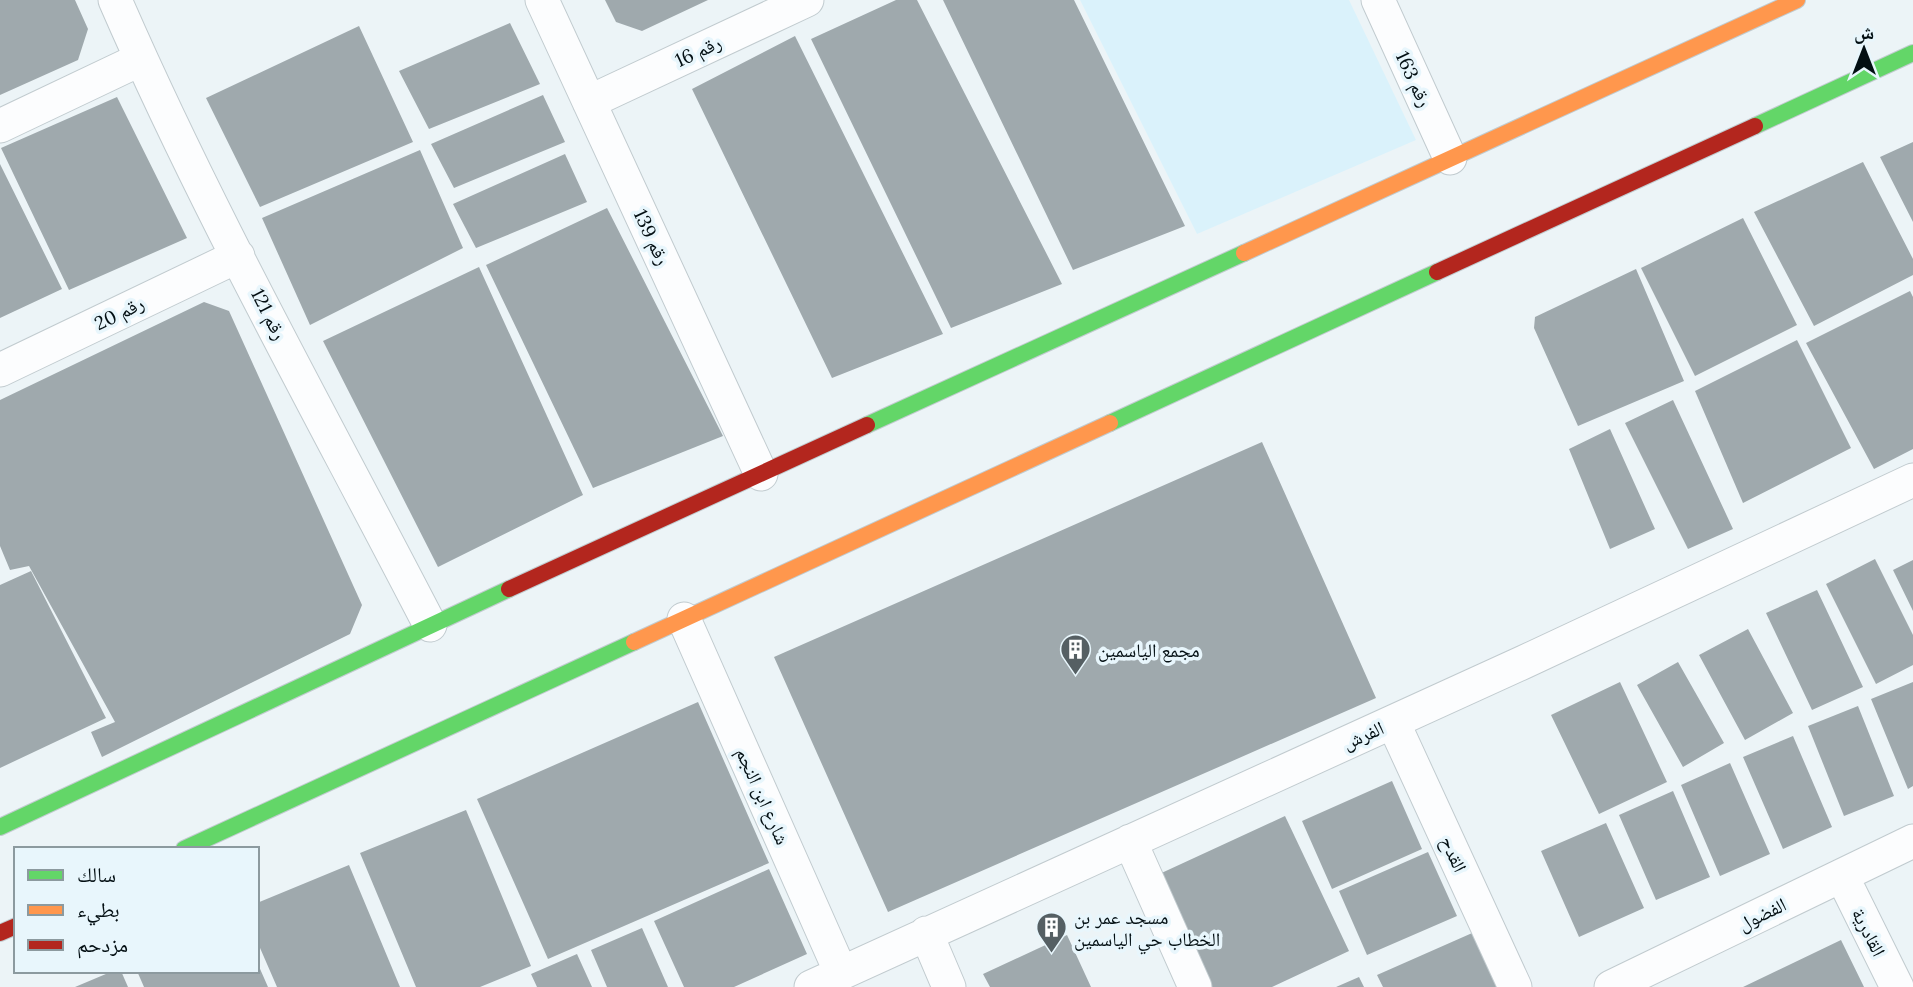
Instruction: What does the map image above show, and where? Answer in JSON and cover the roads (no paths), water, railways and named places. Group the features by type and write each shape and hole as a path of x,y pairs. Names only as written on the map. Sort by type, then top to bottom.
{"street":[{"name":"رقم 121","path":"115,0 141,59 238,256 430,625"},
{"name":"رقم 139","path":"542,0 761,474"},
{"name":"رقم 16","path":"589,102 807,0"},
{"name":"رقم 163","path":"1378,0 1451,158"},
{"path":"0,827 430,625 1797,0"},
{"path":"188,847 1913,53"},
{"path":"0,126 141,59"},
{"name":"رقم 20","path":"0,370 238,256"},
{"name":"الفرش","path":"811,987 1913,480"},
{"name":"شارع ابن النجم","path":"684,619 841,973"},
{"name":"القدح","path":"1392,722 1515,987"},
{"path":"1130,841 1195,987"},
{"name":"الفضول","path":"1611,987 1913,841"},
{"name":"القادرية","path":"1842,876 1897,987"},
{"path":"926,933 949,987"}],"place":[{"name":"مجمع الياسمين","path":"1075,677"},
{"name":"مسجد عمر بن الخطاب حي الياسمين","path":"1051,955"}]}
